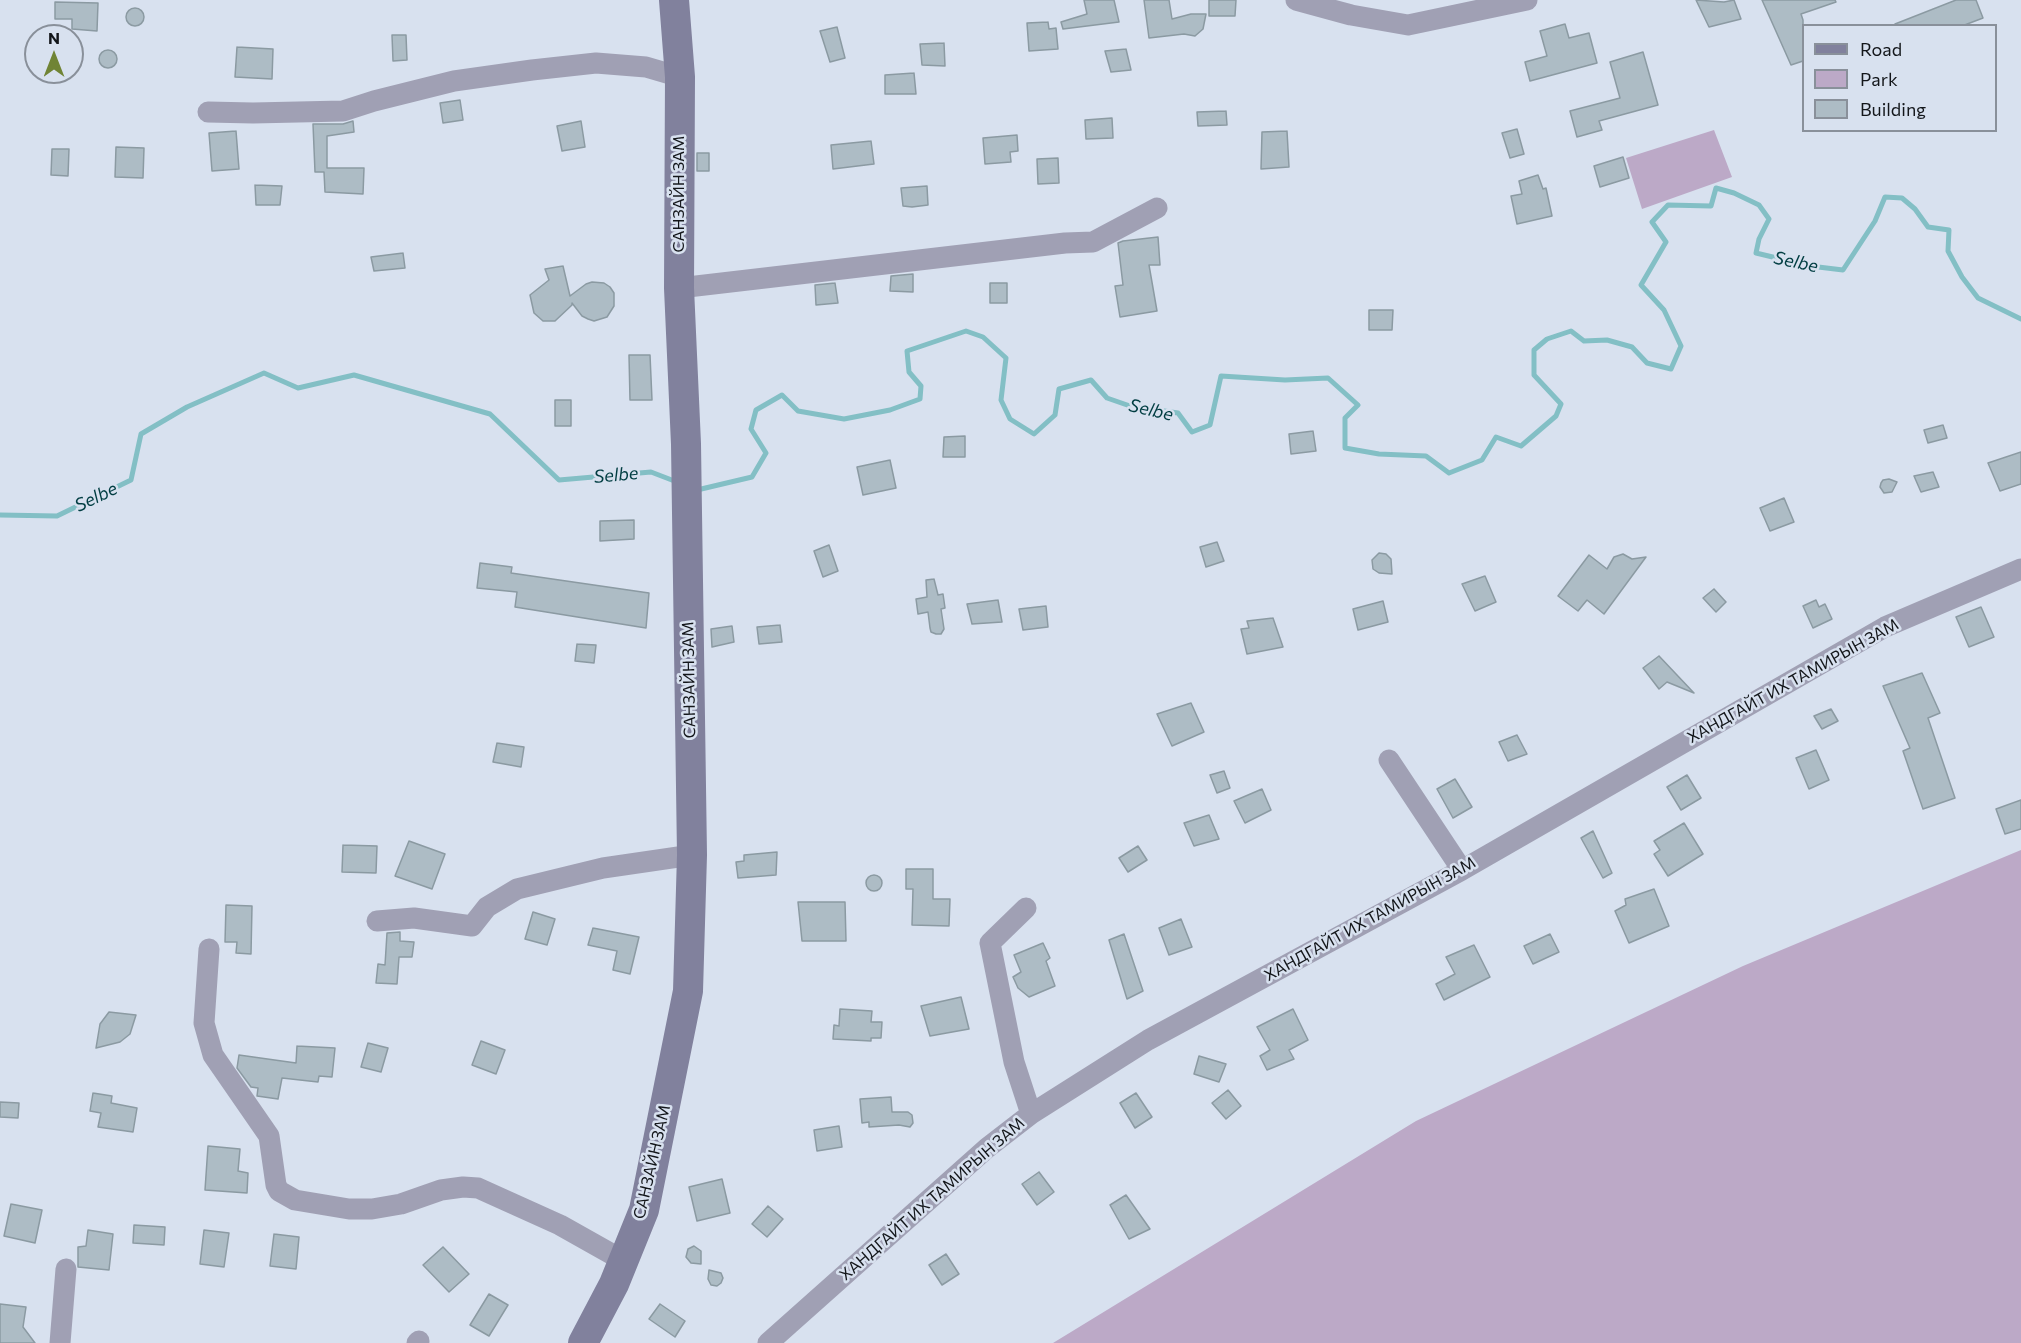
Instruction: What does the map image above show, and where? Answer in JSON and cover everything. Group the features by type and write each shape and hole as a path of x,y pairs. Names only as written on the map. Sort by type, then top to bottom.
{"main road":[{"name":"САНЗАЙН ЗАМ","path":"584,1343 614,1284 644,1210 688,991 692,855 686,444 679,288 680,77 674,0"}],"street":[{"path":"1296,0 1351,15 1408,25 1527,0"},
{"path":"208,112 343,111 453,81 597,63 646,67 680,77"},
{"path":"679,288 1065,243 1094,242 1157,208"},
{"name":"ХАНДГАЙТ ИХ ТАМИРЫН ЗАМ","path":"768,1343 987,1148 1031,1113 1148,1040 1462,870 1885,627 2021,569"},
{"path":"1389,760 1462,870"},
{"path":"377,921 414,918 472,926 487,907 517,889 603,868 692,855"},
{"path":"1026,908 990,943 1014,1062 1031,1113"},
{"path":"209,949 204,1023 213,1055 269,1136 279,1191 294,1200 349,1209 372,1209 401,1204 441,1190 463,1187 478,1188 560,1225 624,1261"},
{"path":"60,1343 66,1269"}],"green space":[{"path":"1714,130 1732,177 1642,209 1626,158"},
{"path":"2021,850 2021,1343 1053,1343 1416,1121 1743,966"}],"building":[{"path":"1084,0 1114,0 1119,22 1063,29 1061,22 1087,14"},
{"path":"1144,0 1169,0 1172,19 1191,14 1206,14 1203,29 1195,36 1184,34 1149,38"},
{"path":"1209,0 1236,0 1235,16 1209,16"},
{"path":"1696,0 1724,2 1734,0 1741,19 1709,27"},
{"path":"1762,0 1835,0 1836,2 1801,14 1803,20 1802,61 1791,65"},
{"path":"1956,0 1976,0 1983,18 1967,24 1895,24"},
{"path":"55,2 98,3 97,31 84,30 84,24 72,24 72,19 55,19"},
{"path":"135,8 141,11 144,17 141,23 135,26 129,23 126,17 129,11"},
{"path":"1048,22 1049,29 1056,28 1058,49 1029,51 1027,23"},
{"path":"1565,24 1569,38 1589,33 1597,63 1530,81 1525,62 1547,56 1540,31"},
{"path":"837,27 845,58 830,62 820,31"},
{"path":"392,35 406,35 407,60 393,61"},
{"path":"944,43 945,66 922,65 920,44"},
{"path":"237,47 273,49 272,79 235,77"},
{"path":"1126,49 1131,70 1111,72 1105,51"},
{"path":"108,50 114,53 117,59 114,65 108,68 102,65 99,59 102,53"},
{"path":"1643,52 1658,105 1599,121 1602,130 1577,137 1570,111 1620,98 1610,62"},
{"path":"914,73 916,94 885,94 885,75"},
{"path":"460,100 463,120 443,123 440,103"},
{"path":"1226,111 1227,125 1198,126 1197,112"},
{"path":"1112,118 1113,138 1086,139 1085,120"},
{"path":"353,121 354,132 327,136 327,168 364,168 363,194 325,192 324,172 315,172 313,124 343,124"},
{"path":"581,121 585,147 562,151 557,126"},
{"path":"1517,129 1524,154 1510,158 1502,133"},
{"path":"236,131 239,169 212,171 209,133"},
{"path":"1287,131 1289,167 1261,169 1262,132"},
{"path":"1017,135 1018,151 1010,152 1011,162 985,164 983,138"},
{"path":"871,141 874,164 833,169 831,145"},
{"path":"116,147 144,148 143,178 115,177"},
{"path":"52,149 69,149 68,176 51,175"},
{"path":"697,153 709,153 709,171 697,171"},
{"path":"1623,157 1629,178 1600,187 1594,166"},
{"path":"1058,158 1059,183 1038,184 1037,159"},
{"path":"1538,175 1543,189 1546,188 1552,216 1517,224 1511,196 1522,194 1519,181"},
{"path":"255,185 282,186 280,205 256,205"},
{"path":"927,186 928,205 903,206 901,188"},
{"path":"1158,237 1160,265 1149,265 1157,311 1120,317 1115,286 1123,285 1118,243"},
{"path":"403,253 405,268 374,271 371,257"},
{"path":"563,266 570,296 592,282 604,283 610,287 614,293 614,306 607,317 594,321 588,319 582,316 572,303 555,321 543,321 534,313 530,295 549,280 545,269"},
{"path":"913,274 913,292 890,291 891,276"},
{"path":"835,283 838,303 816,305 815,285"},
{"path":"990,283 1007,283 1007,303 990,303"},
{"path":"1369,310 1393,310 1392,330 1369,330"},
{"path":"629,355 650,355 652,400 630,400"},
{"path":"555,400 571,400 571,426 555,426"},
{"path":"1943,425 1947,438 1928,443 1924,430"},
{"path":"1313,431 1316,451 1291,454 1289,434"},
{"path":"965,436 965,457 943,457 944,437"},
{"path":"2021,452 2021,484 2000,491 1988,463"},
{"path":"890,460 896,488 863,495 857,467"},
{"path":"1933,472 1939,487 1921,492 1914,476"},
{"path":"1889,479 1897,482 1892,492 1884,493 1880,487 1881,483"},
{"path":"1784,498 1794,522 1770,531 1760,508"},
{"path":"634,520 634,539 600,541 600,521"},
{"path":"1217,542 1224,561 1206,567 1200,547"},
{"path":"829,545 838,571 823,577 814,551"},
{"path":"1379,553 1386,554 1391,559 1392,574 1379,573 1373,569 1372,560"},
{"path":"1623,554 1632,559 1646,557 1604,614 1587,600 1578,611 1558,596 1589,555 1607,569 1614,557"},
{"path":"480,563 512,567 511,573 649,593 646,628 515,607 517,592 477,588"},
{"path":"1485,576 1496,602 1475,611 1462,584"},
{"path":"934,579 938,595 943,594 945,608 941,609 944,629 941,634 931,632 928,612 918,614 916,599 927,597 926,580"},
{"path":"1714,589 1726,602 1716,612 1703,598"},
{"path":"998,600 1002,622 972,624 967,604"},
{"path":"1816,600 1819,607 1825,604 1832,619 1813,628 1803,606"},
{"path":"1383,601 1388,622 1358,630 1353,609"},
{"path":"1046,606 1048,627 1023,630 1019,609"},
{"path":"1981,607 1994,637 1969,647 1956,617"},
{"path":"1273,618 1283,647 1247,654 1241,629 1249,628 1247,621"},
{"path":"780,625 782,642 759,644 757,627"},
{"path":"732,626 734,642 712,647 711,629"},
{"path":"577,644 596,645 594,663 575,661"},
{"path":"1659,656 1694,693 1667,682 1659,689 1643,668"},
{"path":"1922,673 1940,713 1928,718 1955,798 1923,809 1903,751 1910,748 1883,686"},
{"path":"1191,703 1204,732 1172,746 1157,714"},
{"path":"1831,709 1838,721 1822,729 1814,716"},
{"path":"1517,735 1527,754 1508,761 1499,742"},
{"path":"497,743 524,747 521,767 493,762"},
{"path":"1816,750 1829,780 1809,789 1796,758"},
{"path":"1224,771 1230,788 1217,793 1210,775"},
{"path":"1687,775 1701,798 1681,810 1667,787"},
{"path":"1455,779 1472,807 1453,818 1437,789"},
{"path":"1262,789 1271,810 1245,823 1234,801"},
{"path":"2021,800 2021,829 2005,834 1996,809"},
{"path":"1209,815 1219,839 1194,846 1184,823"},
{"path":"1684,823 1703,854 1668,876 1654,854 1660,850 1654,841"},
{"path":"1593,831 1612,873 1603,878 1581,838"},
{"path":"409,841 445,854 432,889 395,876"},
{"path":"343,845 377,846 376,873 342,872"},
{"path":"1138,846 1147,860 1128,872 1119,858"},
{"path":"777,852 776,875 738,878 736,862 744,861 744,855"},
{"path":"906,869 933,869 933,899 950,899 949,926 912,925 913,889 906,889"},
{"path":"874,875 880,877 882,883 880,889 874,891 868,889 866,883 868,877"},
{"path":"1654,889 1669,926 1629,943 1615,911 1626,905 1625,899"},
{"path":"798,902 845,902 846,941 802,941"},
{"path":"226,905 252,906 251,954 236,953 237,942 225,942"},
{"path":"533,912 555,919 547,945 525,939"},
{"path":"1181,919 1192,947 1169,955 1159,928"},
{"path":"593,928 639,937 630,974 613,970 617,951 588,945"},
{"path":"400,932 400,941 414,942 412,957 399,957 397,984 376,983 378,964 385,965 387,933"},
{"path":"1124,934 1143,991 1127,999 1109,940"},
{"path":"1550,934 1559,952 1533,964 1524,946"},
{"path":"1043,943 1050,958 1046,961 1055,986 1029,997 1018,988 1013,977 1021,972 1014,955"},
{"path":"1474,945 1490,977 1444,1000 1436,984 1455,974 1446,957"},
{"path":"961,997 969,1029 930,1036 921,1006"},
{"path":"840,1009 872,1011 871,1022 882,1022 881,1038 871,1038 871,1041 833,1039 834,1025 839,1026"},
{"path":"1293,1009 1308,1040 1289,1050 1294,1059 1267,1070 1260,1056 1270,1050 1257,1027"},
{"path":"109,1012 136,1015 130,1034 120,1042 96,1048 100,1024"},
{"path":"481,1041 505,1050 496,1074 472,1065"},
{"path":"368,1043 388,1048 381,1072 361,1067"},
{"path":"297,1046 335,1048 332,1077 319,1076 318,1082 282,1078 278,1099 257,1096 258,1088 251,1087 237,1068 239,1055 296,1063"},
{"path":"1199,1056 1226,1064 1219,1082 1194,1074"},
{"path":"1228,1090 1241,1106 1226,1119 1212,1103"},
{"path":"93,1093 112,1096 111,1103 137,1108 133,1132 98,1127 101,1113 90,1111"},
{"path":"1136,1093 1152,1117 1135,1128 1120,1103"},
{"path":"891,1097 892,1112 908,1112 912,1115 913,1123 910,1127 899,1125 869,1127 869,1122 862,1123 860,1099"},
{"path":"0,1102 19,1103 18,1118 0,1117"},
{"path":"839,1126 842,1147 817,1151 814,1130"},
{"path":"208,1146 240,1149 238,1171 248,1173 247,1193 205,1190"},
{"path":"1039,1172 1054,1192 1037,1205 1022,1184"},
{"path":"722,1179 730,1213 697,1221 689,1187"},
{"path":"1126,1195 1150,1229 1129,1239 1110,1205"},
{"path":"11,1204 42,1210 35,1243 4,1236"},
{"path":"768,1206 783,1219 767,1237 752,1224"},
{"path":"134,1225 165,1227 164,1245 133,1243"},
{"path":"88,1230 113,1234 109,1270 78,1267 78,1247 86,1246"},
{"path":"204,1230 229,1233 224,1267 200,1264"},
{"path":"274,1234 299,1237 296,1269 270,1266"},
{"path":"694,1246 701,1251 701,1264 691,1263 686,1257 688,1249"},
{"path":"443,1247 469,1274 449,1292 423,1265"},
{"path":"946,1254 959,1274 942,1285 929,1265"},
{"path":"709,1270 721,1273 723,1278 717,1286 711,1285 708,1279"},
{"path":"489,1294 508,1305 489,1336 470,1325"},
{"path":"0,1304 26,1307 23,1327 35,1343 0,1343"},
{"path":"660,1304 685,1321 675,1337 649,1319"}],"waterway":[{"name":"Selbe","path":"697,490 752,477 766,453 751,429 756,410 782,395 798,411 844,419 890,410 920,399 921,386 909,372 907,351 966,331 983,337 1006,358 1001,400 1010,419 1034,434 1055,415 1059,389 1091,380 1107,398 1130,406 1178,413 1192,432 1210,425 1221,376 1285,380 1328,378 1358,405 1345,418 1345,448 1379,454 1426,456 1449,473 1482,460 1496,437 1521,446 1556,416 1561,404 1534,375 1534,350 1547,339 1571,331 1584,341 1607,340 1632,347 1647,363 1671,369 1681,346 1664,310 1641,285 1666,242 1652,222 1668,205 1711,206 1716,188 1734,193 1759,205 1769,219 1759,239 1756,253 1810,266 1843,270 1875,221 1885,197 1902,198 1915,209 1928,227 1949,230 1948,251 1962,277 1978,298 2021,319"},
{"name":"Selbe","path":"0,515 57,516 131,480 141,434 187,407 264,373 298,388 354,375 490,414 559,480 651,472 677,482"}]}
